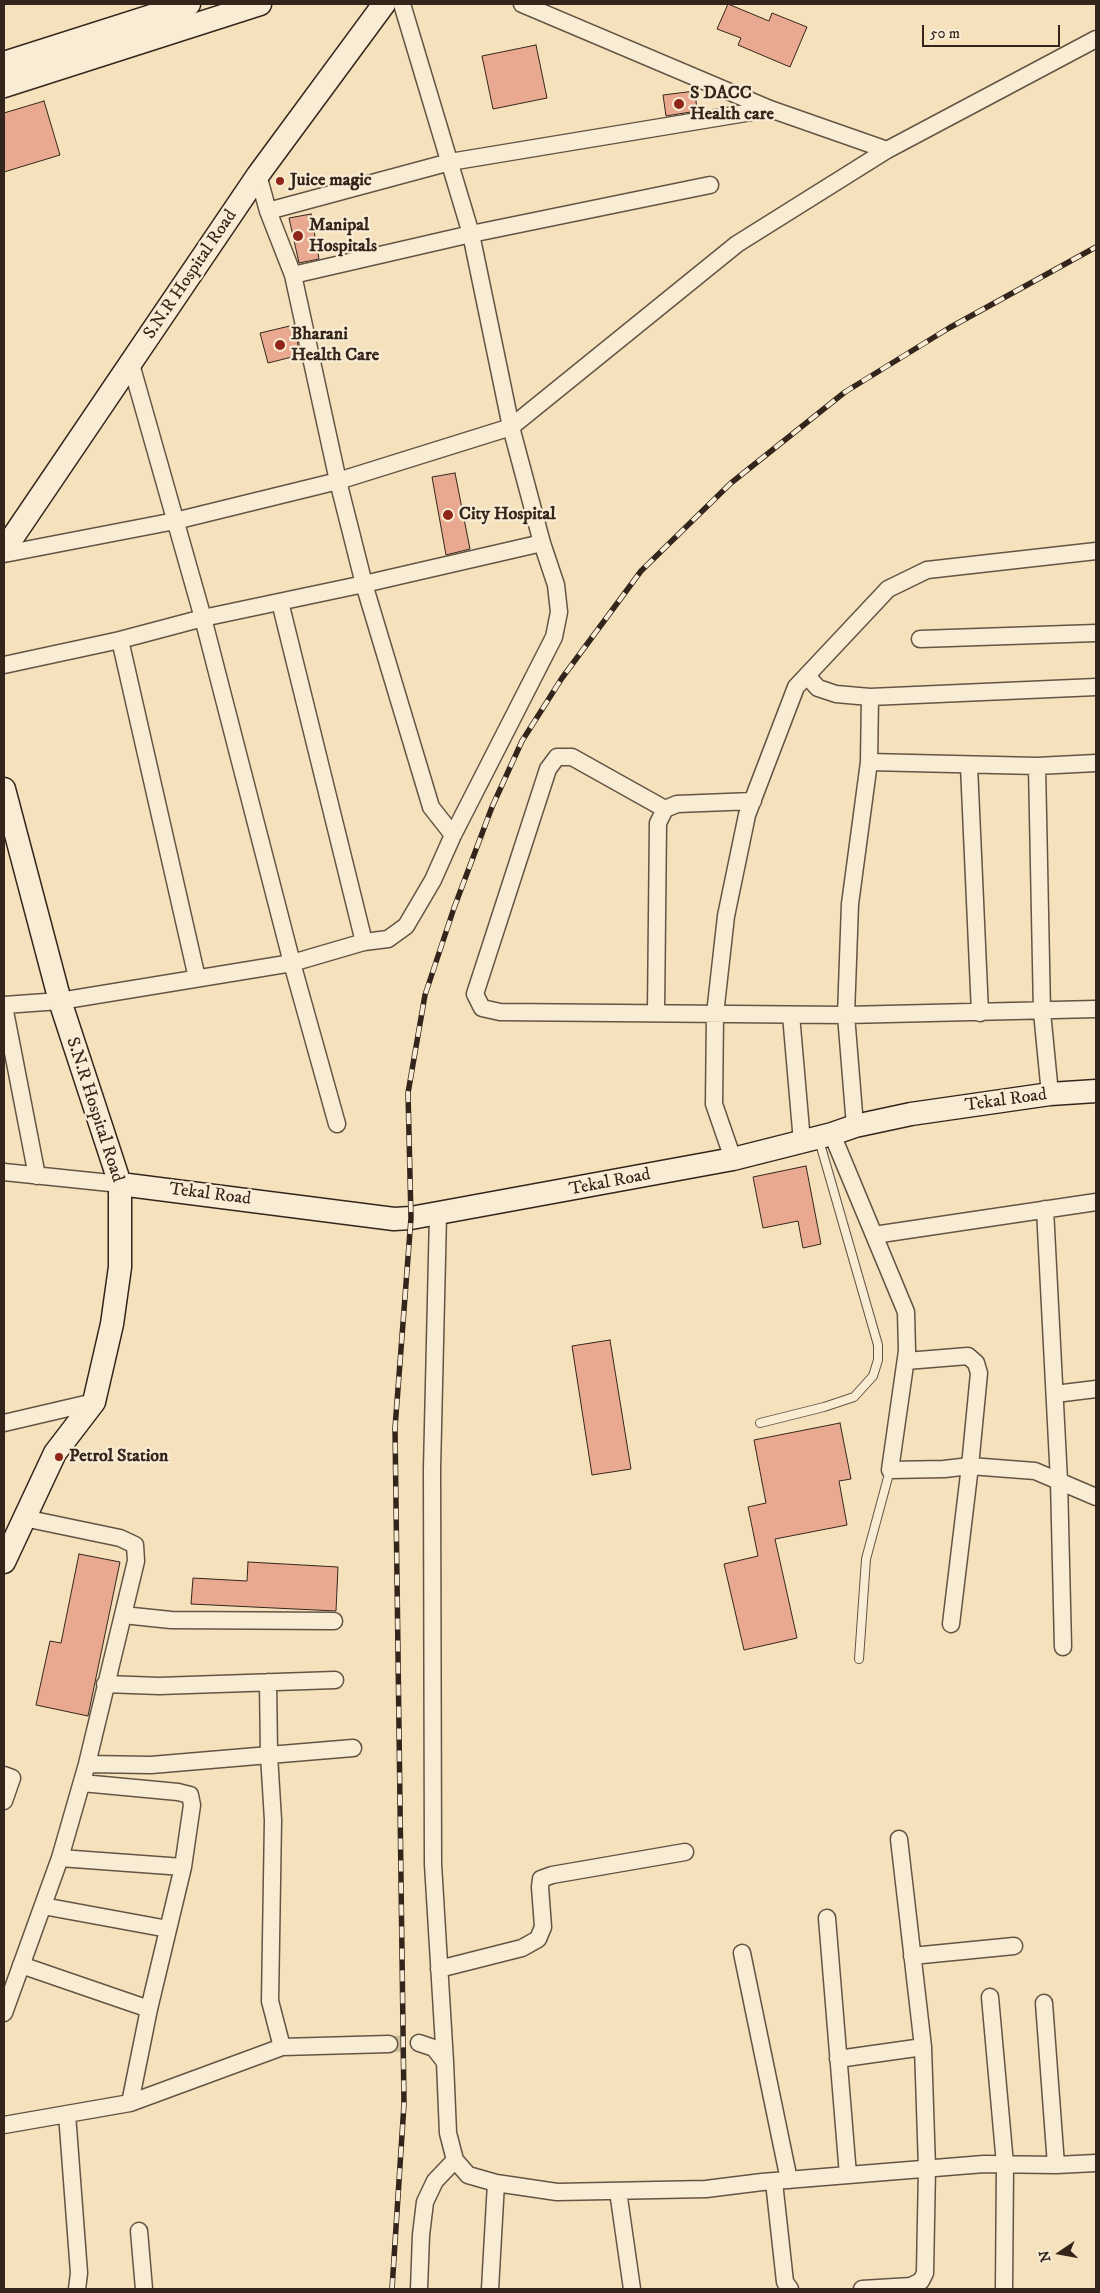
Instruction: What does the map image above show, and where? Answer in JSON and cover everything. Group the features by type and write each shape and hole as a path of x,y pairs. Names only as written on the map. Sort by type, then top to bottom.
{"main road":[{"path":"4,63 189,4"},
{"path":"4,86 260,4"},
{"name":"S.N.R Hospital Road","path":"4,552 258,175 384,4"},
{"name":"S.N.R Hospital Road","path":"4,789 60,1001 120,1184 120,1267 112,1324 94,1402 55,1453 4,1562"},
{"name":"Tekal Road","path":"120,1184 394,1219 438,1215 733,1159 856,1126 911,1114 1050,1094 1096,1091"}],"street":[{"path":"37,1176 4,1005 60,1001 292,963 364,942 388,939 406,926 433,880 453,835 554,637 559,612 557,594 510,427 471,234 402,4"},
{"path":"522,4 770,109 888,150"},
{"path":"4,552 175,521 338,482 510,427 737,244 888,150 1096,39"},
{"path":"268,211 450,162 770,109"},
{"path":"258,175 268,211 293,274 338,482 364,584 431,807 453,835"},
{"path":"293,274 471,234 710,185"},
{"path":"131,364 203,618 292,963 337,1124"},
{"path":"4,664 120,640 203,618 364,584 542,543"},
{"path":"733,1159 714,1104 715,1014 726,916 747,816 796,687 888,589 928,570 1096,551"},
{"path":"280,602 364,942"},
{"path":"920,639 1096,633"},
{"path":"120,640 197,978"},
{"path":"807,676 818,688 870,697 1096,687"},
{"path":"856,1126 846,1015 850,904 869,762 870,697"},
{"path":"665,809 572,757 557,757 548,769 475,994 482,1008 500,1012 846,1015 1042,1012 1096,1009"},
{"path":"869,762 969,766 1036,766 1096,763"},
{"path":"969,766 980,1013"},
{"path":"1036,766 1042,1012 1050,1094"},
{"path":"656,1012 658,823 665,809 676,804 753,801"},
{"path":"791,1014 817,1138 874,1235 906,1312 906,1360 890,1470 944,1469 970,1466 1035,1471 1096,1497"},
{"path":"4,1172 120,1184"},
{"path":"874,1235 1045,1208 1096,1202"},
{"path":"1045,1208 1059,1481 1063,1647"},
{"path":"438,1215 432,1479 433,1864 448,2133 455,2160 468,2175 496,2183 557,2192 706,2189 927,2168 1005,2164 1056,2165 1096,2163"},
{"path":"906,1360 968,1356 976,1363 979,1373 970,1466 950,1624"},
{"path":"1055,1394 1096,1389"},
{"path":"4,1423 94,1402"},
{"path":"4,2013 60,1858 82,1783 136,1561 134,1545 120,1538 24,1518"},
{"path":"123,1615 171,1620 334,1621"},
{"path":"105,1684 159,1686 334,1680"},
{"path":"268,1682 269,1755 273,1820 270,2001 282,2047"},
{"path":"87,1764 151,1765 353,1748"},
{"path":"4,1775 12,1778 4,1801"},
{"path":"82,1783 190,1795 192,1806 183,1867 148,2009 130,2103"},
{"path":"862,2289 911,2286 921,2281 925,2272 927,2168 923,2047 899,1839"},
{"path":"439,1969 522,1948 538,1939 543,1926 541,1879 552,1875 684,1852"},
{"path":"60,1858 183,1867"},
{"path":"43,1906 168,1929"},
{"path":"827,1918 848,2175"},
{"path":"912,1956 1014,1946"},
{"path":"742,1952 782,2181 785,2282 790,2289"},
{"path":"21,1965 148,2009"},
{"path":"990,1997 1005,2164 1004,2289"},
{"path":"1044,2004 1056,2165"},
{"path":"418,2043 434,2048 445,2062"},
{"path":"4,2125 130,2103 282,2047 389,2044"},
{"path":"838,2059 923,2047"},
{"path":"67,2114 79,2273 77,2289"},
{"path":"419,2289 421,2234 425,2202 435,2180 455,2160"},
{"path":"490,2289 496,2183"},
{"path":"618,2191 632,2289"},
{"path":"139,2231 144,2289"}],"lane":[{"path":"760,1423 824,1408 854,1397 873,1376 878,1360 878,1346 817,1138"},
{"path":"859,1659 866,1559 890,1470"}],"building":[{"path":"728,4 769,21 772,13 807,27 790,67 738,45 741,38 717,29"},
{"path":"536,45 547,98 493,109 482,56"},
{"path":"695,91 697,111 666,116 663,95"},
{"path":"44,101 60,155 4,172 4,113"},
{"path":"311,214 319,259 299,263 289,218"},
{"path":"294,325 300,355 268,363 260,333"},
{"path":"455,473 470,549 446,555 432,477"},
{"path":"806,1166 821,1244 803,1248 798,1221 763,1228 753,1177"},
{"path":"610,1340 631,1469 592,1475 572,1346"},
{"path":"840,1423 851,1479 839,1481 847,1525 775,1539 797,1638 744,1650 724,1564 758,1556 748,1507 766,1503 754,1440"},
{"path":"79,1554 120,1562 88,1716 36,1705 50,1641 61,1643"},
{"path":"248,1562 338,1567 336,1611 191,1604 193,1578 247,1581"}],"tunnel":[{"path":"389,2044 419,2043"}],"railway":[{"path":"392,2289 404,2104 395,1428 411,1218 408,1093 425,995 454,908 492,807 522,741 562,678 641,571 731,483 845,392 949,328 1096,247"}],"place":[{"name":"S DACC Health care","path":"679,104"},
{"name":"Juice magic","path":"280,181"},
{"name":"Manipal Hospitals","path":"298,236"},
{"name":"Bharani Health Care","path":"280,345"},
{"name":"City Hospital","path":"448,515"},
{"name":"Petrol Station","path":"59,1457"}]}
